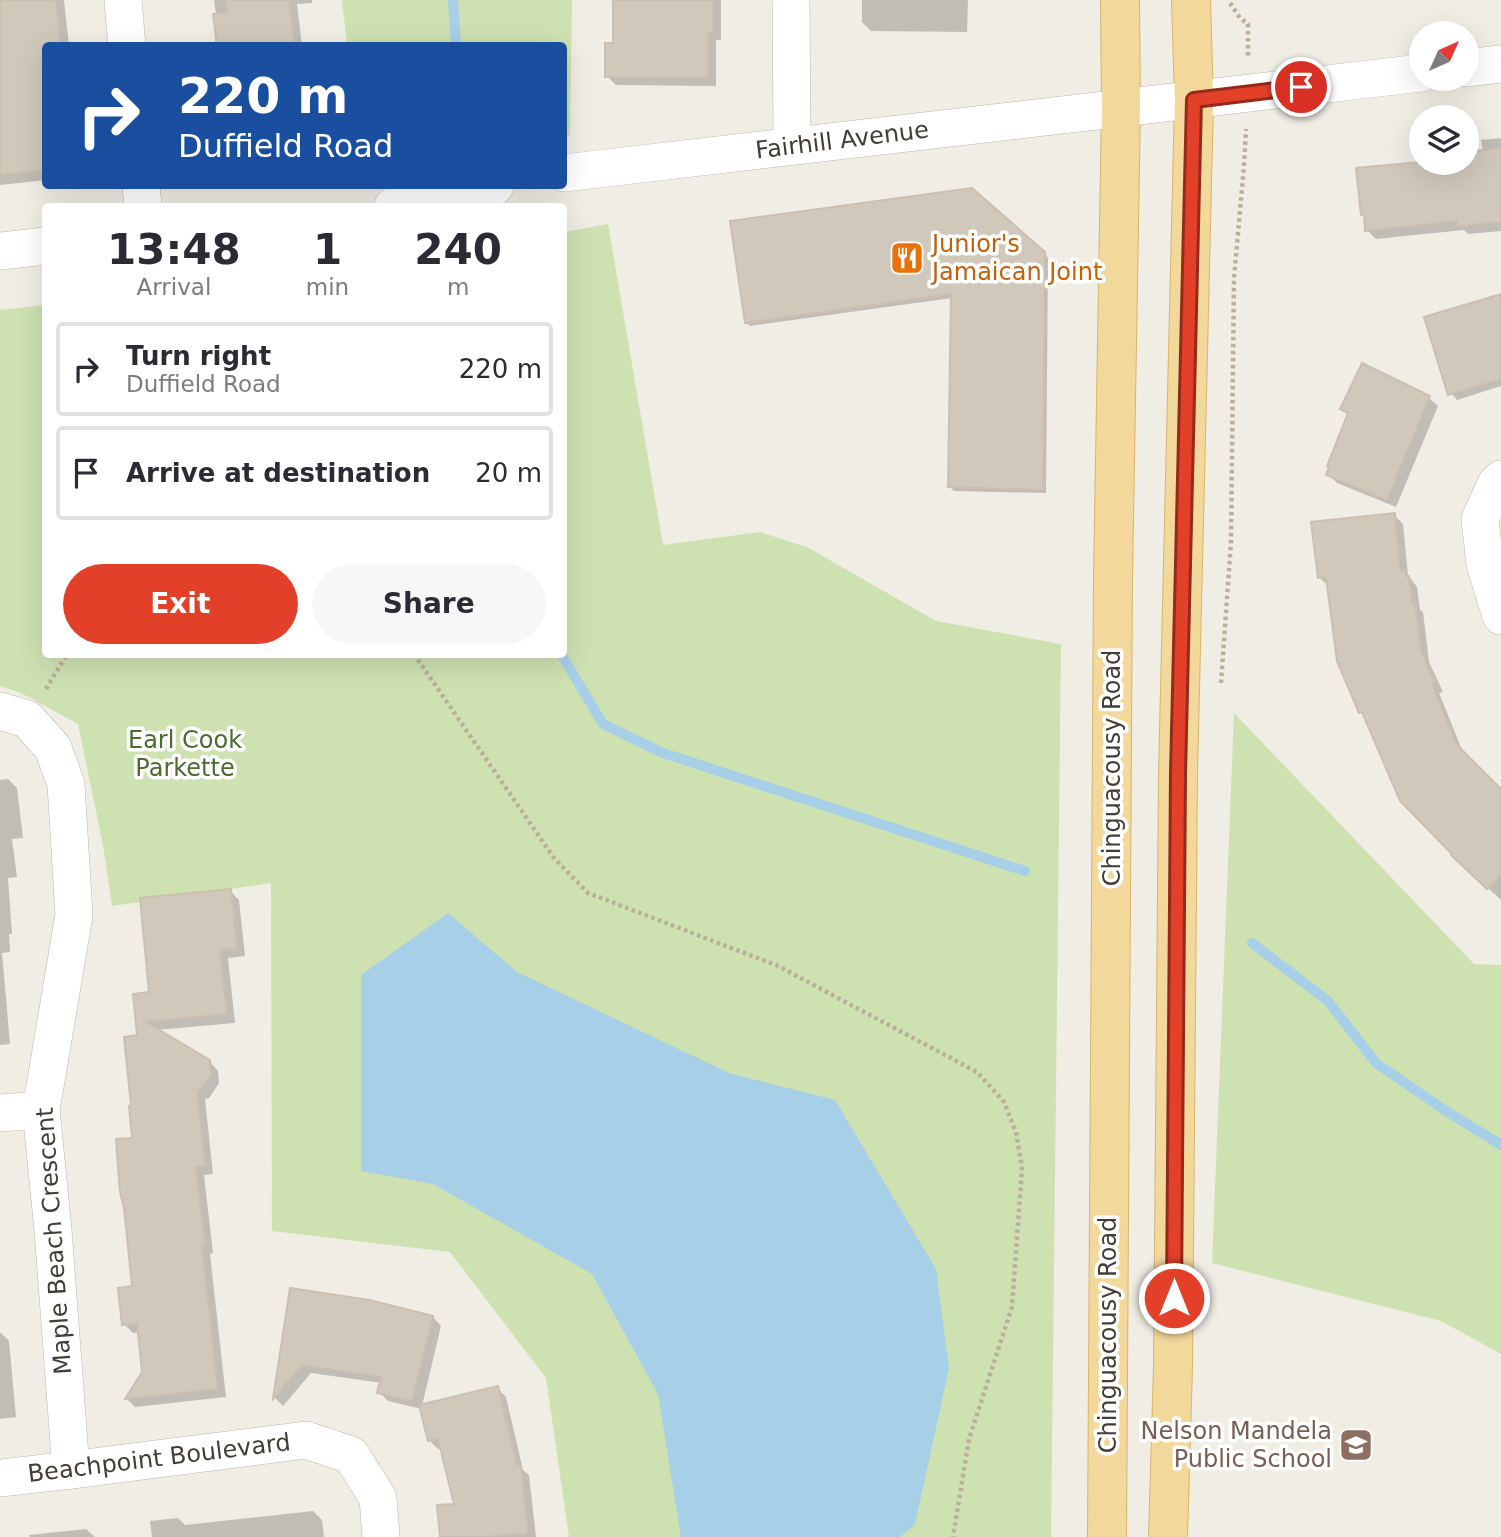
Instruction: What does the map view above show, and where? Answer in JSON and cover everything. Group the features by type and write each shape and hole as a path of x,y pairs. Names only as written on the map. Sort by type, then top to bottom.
{"main road":[{"name":"Chinguacousy Road","path":"1107,1537 1120,0"},
{"path":"1168,1537 1173,1354 1178,774 1194,100 1191,0"}],"street":[{"path":"123,0 127,42"},
{"path":"791,0 792,146"},
{"path":"1479,67 1501,64"},
{"name":"Fairhill Avenue","path":"567,173 1409,74"},
{"path":"408,203 480,189"},
{"path":"0,251 42,246"},
{"path":"1501,479 1496,484 1480,519 1485,564 1501,616"},
{"name":"Maple Beach Crescent","path":"0,711 27,719 53,748 66,784 74,915 41,1110 71,1470"},
{"path":"0,1113 41,1110"},
{"name":"Beachpoint Boulevard","path":"0,1478 306,1440 351,1455 378,1498 381,1537"}],"path":[{"path":"1229,0 1240,18 1248,24"},
{"path":"1220,688 1231,542 1234,278 1246,141"},
{"path":"417,658 554,858 588,893 776,965 977,1072 1004,1102 1016,1132 1023,1168 1012,1307 969,1439 953,1537"}],"green space":[{"path":"342,0 572,0 570,135 567,136 567,42 347,42"},
{"name":"Earl Cook Parkette","path":"608,224 663,545 760,532 807,547 936,621 1061,644 1051,1537 569,1537 546,1378 450,1252 272,1231 271,883 112,906 103,845 78,724 21,693 0,686 0,310 42,305 42,658 567,658 567,231"},
{"path":"1234,713 1474,964 1501,965 1501,1354 1441,1321 1212,1263"}],"water":[{"path":"448,913 517,972 729,1073 835,1100 936,1269 949,1368 915,1524 900,1537 681,1537 658,1394 592,1274 433,1184 361,1171 361,975"}],"building":[{"path":"0,0 56,0 60,42 42,42 42,170 0,175"},
{"path":"226,0 289,0 294,42 216,42 213,14 227,12"},
{"path":"613,0 713,0 713,32 708,32 708,78 605,77 605,43 613,43"},
{"path":"1501,148 1501,222 1457,226 1457,221 1365,231 1356,168 1409,163 1409,175 1479,175 1479,151"},
{"path":"972,188 1045,252 1043,490 948,487 951,294 745,323 730,221"},
{"path":"1501,294 1501,379 1448,395 1424,317"},
{"path":"1362,363 1430,396 1387,500 1326,475 1348,413 1340,409"},
{"path":"1395,513 1400,570 1405,570 1406,577 1409,576 1421,651 1435,683 1432,684 1456,744 1501,789 1501,875 1487,889 1400,801 1337,661 1326,577 1318,578 1311,522"},
{"path":"231,889 237,948 220,950 227,1014 146,1022 210,1060 211,1074 200,1090 197,1090 205,1166 196,1167 218,1389 125,1399 142,1372 137,1323 122,1325 118,1288 132,1286 116,1139 132,1138 124,1037 137,1035 133,994 149,992 140,898"},
{"path":"290,1288 369,1300 433,1316 412,1401 377,1393 381,1377 302,1365 273,1399"},
{"path":"498,1386 517,1465 521,1465 528,1533 440,1537 437,1505 454,1504 438,1439 428,1441 419,1405"}],"waterway":[{"path":"453,0 456,42"},
{"path":"563,658 603,724 663,753 1025,871"},
{"path":"1252,943 1328,1001 1376,1063 1501,1145"}],"place":[{"name":"Junior's Jamaican Joint","path":"907,258"},
{"name":"Nelson Mandela Public School","path":"1356,1445"}],"route":[{"path":"1174,1298 1178,774 1194,100 1301,87"}]}
